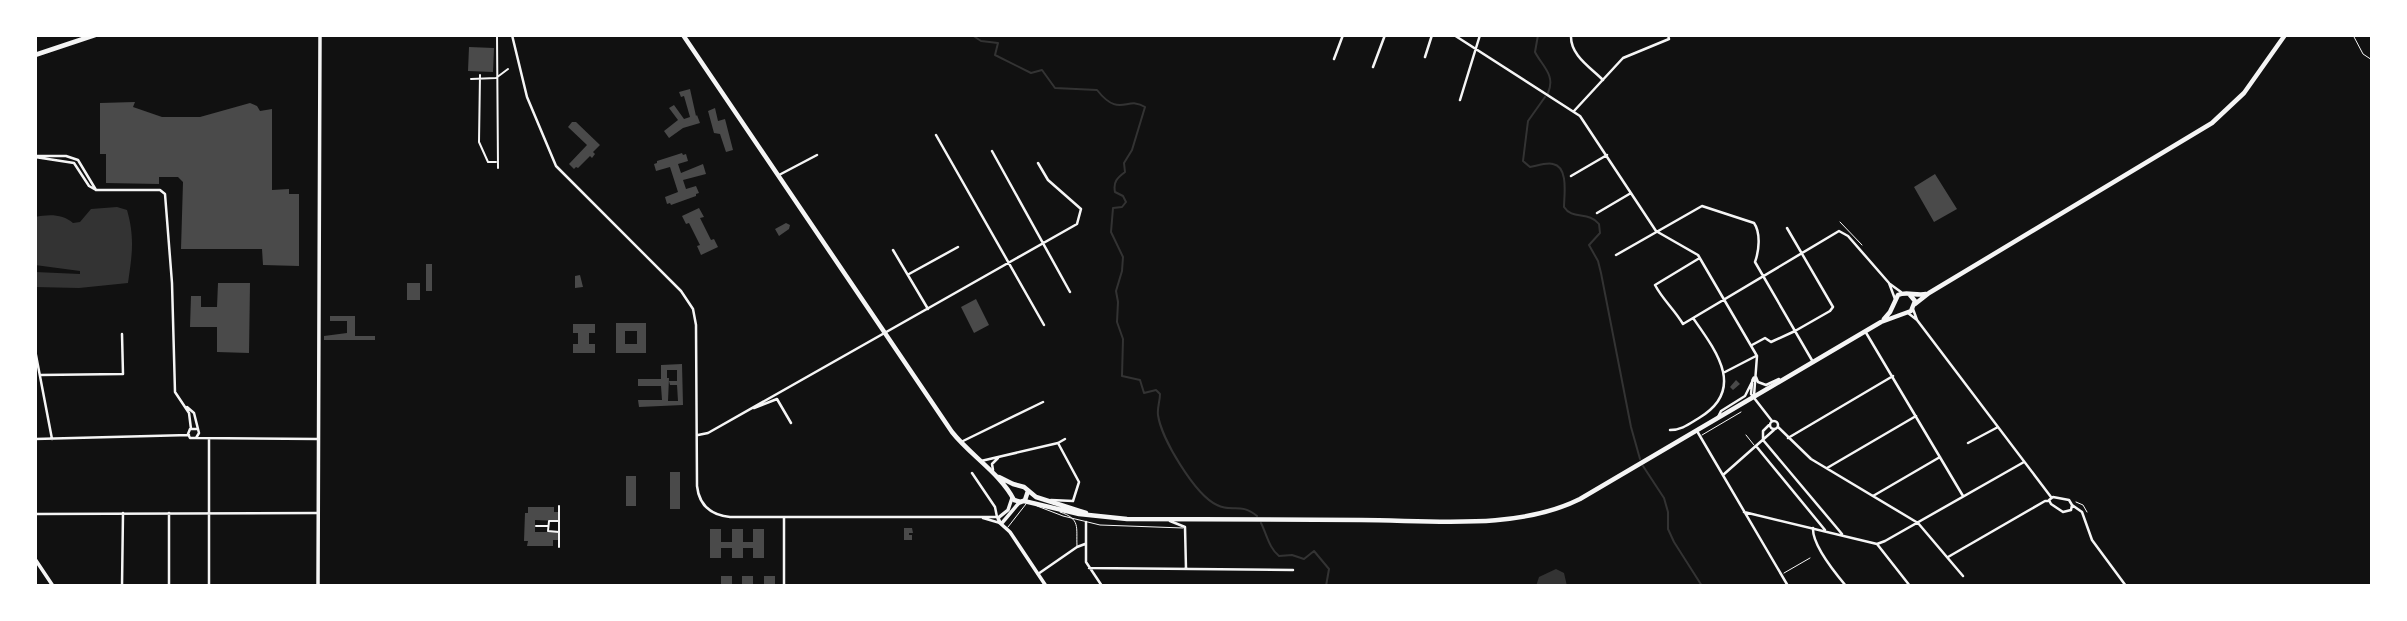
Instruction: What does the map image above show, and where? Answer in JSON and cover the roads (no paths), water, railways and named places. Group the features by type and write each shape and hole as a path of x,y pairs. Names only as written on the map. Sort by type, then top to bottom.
{"main road":[{"path":"35,55 95,35"},
{"path":"683,35 940,416 960,443 1008,488 1016,501 1035,502 1089,515 1167,520 1519,519 1565,506 1698,434 1718,419 1865,331 1905,313 1929,293 2212,123 2244,93 2285,35"},
{"path":"1881,322 1902,293 1929,293"},
{"path":"1910,295 1914,307"},
{"path":"1895,301 1897,311 1905,313"},
{"path":"995,475 1019,485 1036,497 1089,515"},
{"path":"1012,495 1013,489 1019,485"},
{"path":"1023,501 1028,496 1028,491"}],"street":[{"path":"318,586 320,35"},
{"path":"497,35 498,168"},
{"path":"513,35 527,97 556,166 691,304 696,336 697,491 708,509 725,516 980,518 999,516 1009,508 1012,495"},
{"path":"1334,59 1343,35"},
{"path":"1373,66 1385,35"},
{"path":"1425,57 1432,35"},
{"path":"1454,35 1574,111 1587,123 1658,233 1696,253 1756,356 1750,390 1772,428 1777,428 1811,460 1917,523 1962,576"},
{"path":"1460,100 1480,35"},
{"path":"1571,35 1575,52 1603,80"},
{"path":"1574,111 1623,58 1669,39 1668,35"},
{"path":"471,79 496,78 508,69"},
{"path":"480,77 479,142 488,162 498,162"},
{"path":"936,135 1044,325"},
{"path":"992,151 1070,292"},
{"path":"778,176 817,155"},
{"path":"1571,176 1607,155"},
{"path":"35,157 74,163 89,186 96,190 160,190 167,196 175,392 189,413 189,435"},
{"path":"696,435 705,435 1077,224 1081,209 1048,180 1038,163"},
{"path":"1597,213 1631,193"},
{"path":"1616,255 1702,206 1754,223 1758,230 1755,261 1813,362"},
{"path":"1751,346 1765,338 1771,342 1795,331 1833,307 1787,228"},
{"path":"1699,258 1655,285 1664,302 1672,308 1683,324 1836,232 1848,236 1889,284 1902,293"},
{"path":"908,274 958,247"},
{"path":"893,250 928,309"},
{"path":"1889,284 1895,301"},
{"path":"1914,307 1917,320"},
{"path":"1905,313 1917,320 2050,499 2063,512 2071,510 2072,505"},
{"path":"1670,430 1680,430 1714,410 1723,392 1725,372 1693,318"},
{"path":"1865,331 1963,496"},
{"path":"40,375 122,374 122,334"},
{"path":"35,350 52,439"},
{"path":"1725,372 1756,356"},
{"path":"1788,438 1893,376"},
{"path":"1754,378 1766,385 1786,378"},
{"path":"1718,419 1721,411 1745,396 1754,378"},
{"path":"751,408 777,399 791,423"},
{"path":"182,402 194,413 198,431 196,438"},
{"path":"960,443 1043,402"},
{"path":"1827,468 1916,416"},
{"path":"1723,475 1756,446 1763,440 1777,428 1777,422 1771,423 1763,431 1763,440 1843,535"},
{"path":"1968,443 1998,427"},
{"path":"191,429 208,439"},
{"path":"1698,434 1788,586"},
{"path":"35,439 189,435 192,439 318,439"},
{"path":"208,439 209,586"},
{"path":"979,462 1065,439"},
{"path":"1049,501 1074,500 1078,489 1078,478 1058,443"},
{"path":"1756,446 1826,531"},
{"path":"995,475 992,464 1001,457"},
{"path":"1873,496 1940,457"},
{"path":"1877,544 2024,462"},
{"path":"972,473 995,507 1000,523"},
{"path":"1948,557 2045,501 2067,499 2082,512 2092,540 2126,586"},
{"path":"1000,523 1004,523 1017,504 1023,501"},
{"path":"559,506 559,547"},
{"path":"1744,512 1877,544 1910,586"},
{"path":"122,586 123,513"},
{"path":"169,513 169,586"},
{"path":"35,514 318,513"},
{"path":"1009,516 1010,532 1046,586"},
{"path":"784,517 784,586"},
{"path":"980,518 1000,523 1010,532"},
{"path":"1167,520 1182,524 1186,530 1186,569"},
{"path":"559,521 549,521 548,531 559,532"},
{"path":"1086,522 1085,556 1089,568 1102,586"},
{"path":"536,526 548,526"},
{"path":"1813,528 1813,535 1832,570 1846,586"},
{"path":"1038,574 1085,544"},
{"path":"35,559 53,586"},
{"path":"1089,568 1293,570"}],"lane":[{"path":"1698,434 1741,412"},
{"path":"1746,435 1756,446"},
{"path":"1035,502 1075,519"},
{"path":"1008,527 1026,504 1112,527 1180,527 1186,530"},
{"path":"1075,519 1077,547"},
{"path":"1782,575 1810,558"}],"waterway":[{"path":"972,35 981,41 998,43 995,55 1031,73 1042,70 1055,88 1097,90 1112,103 1133,103 1145,107 1132,150 1124,163 1125,172 1115,183 1115,192 1123,196 1126,202 1122,207 1113,208 1111,232 1123,257 1116,291 1117,322 1123,339 1122,376 1140,380 1144,393 1156,390 1160,394 1160,425 1180,465 1199,490 1217,505 1246,509 1257,516"},
{"path":"1538,35 1535,52 1549,76 1548,93"},
{"path":"1545,97 1528,121 1523,161 1530,167 1548,163 1558,166 1564,176 1564,207 1571,213 1590,218 1599,224 1600,233 1589,245 1601,273 1631,427 1640,459"},
{"path":"1643,466 1664,498 1668,512 1668,529 1674,542 1702,586"},
{"path":"1261,523 1270,545 1279,556 1292,555 1304,559 1314,551 1329,569 1326,586"}]}
